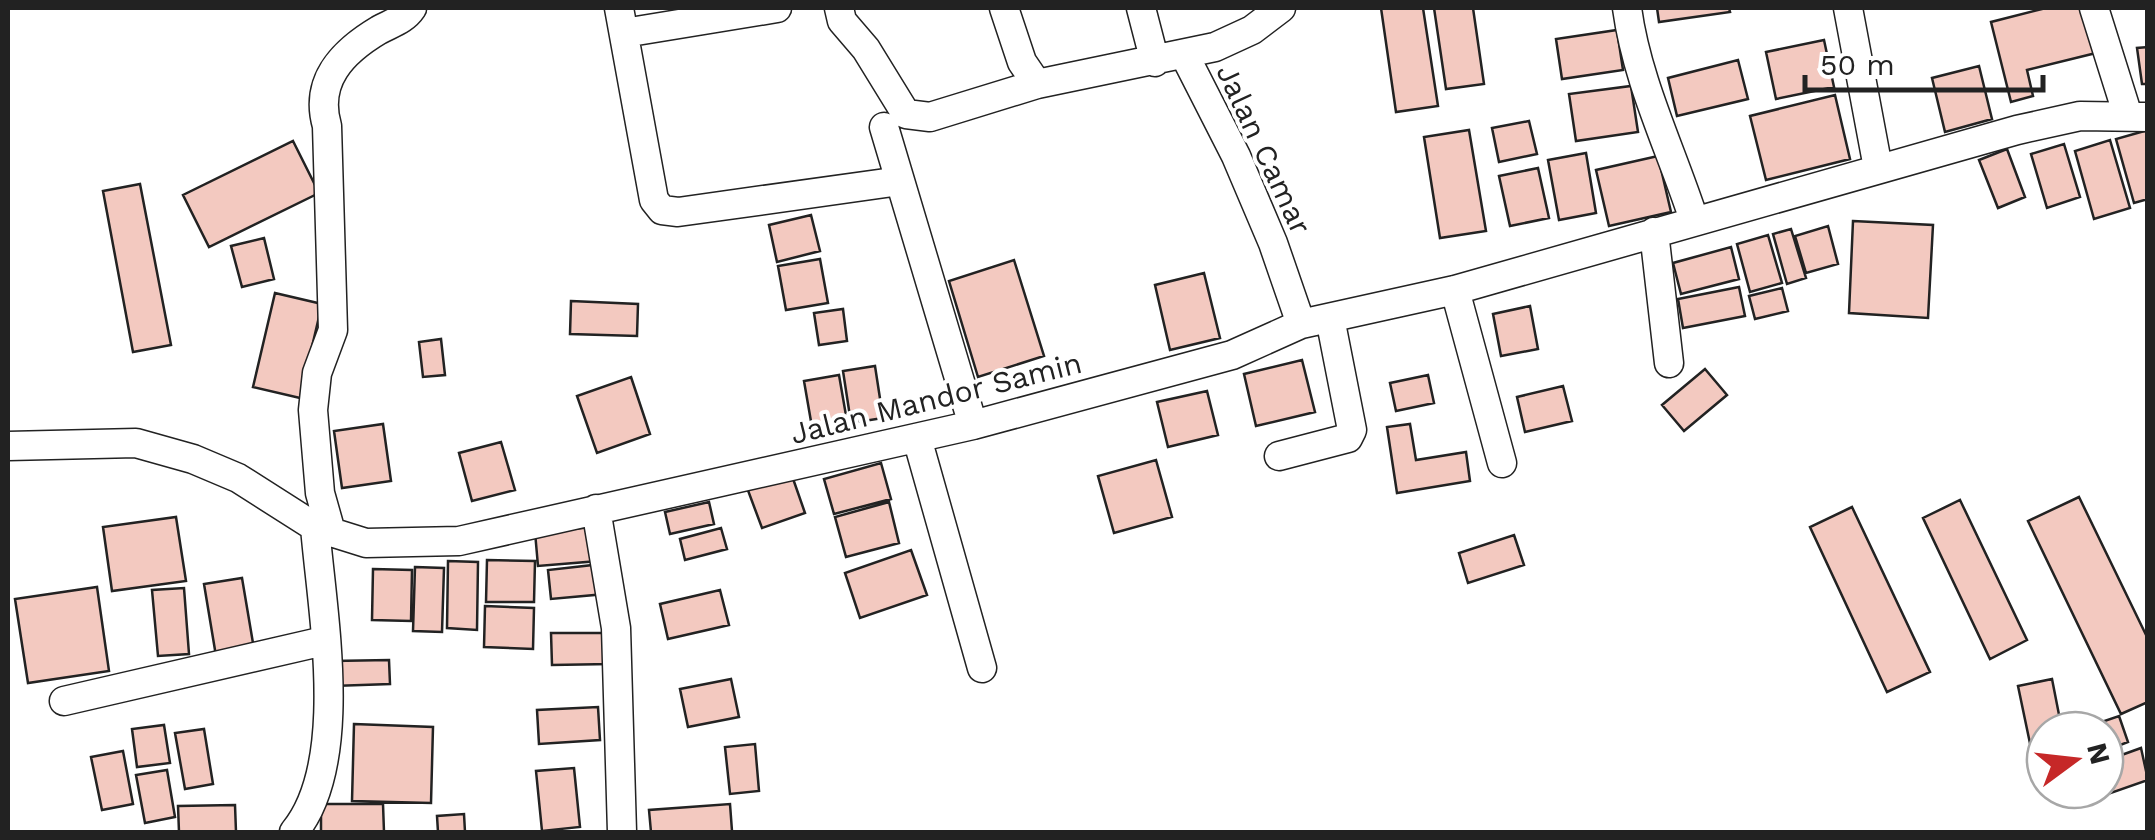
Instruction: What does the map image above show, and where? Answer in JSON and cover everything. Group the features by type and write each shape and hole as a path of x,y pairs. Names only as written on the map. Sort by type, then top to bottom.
{"street":[{"path":"294,832 310,813 324,762 328,691 323,530 314,410 317,373 333,330 327,126 320,104 327,76 348,53 412,8"},
{"path":"777,8 622,20 654,200 662,210 678,212 900,181"},
{"name":"Jalan Camar","path":"839,8 842,21 866,48 906,114 914,118 951,112 1037,84 1184,54 1236,156 1300,324"},
{"path":"1004,8 1022,62 1037,84"},
{"path":"1141,8 1155,62"},
{"path":"1184,54 1216,47 1252,30 1281,8"},
{"path":"1628,8 1644,88 1672,150 1694,220"},
{"path":"1848,8 1878,168"},
{"path":"2094,8 2138,117"},
{"name":"Jalan Mandor Samin","path":"8,446 136,443 193,459 238,478 323,530 366,544 459,541 973,425 1232,355 1300,324 1455,290 1878,168 2080,116 2138,117"},
{"path":"884,127 973,425"},
{"path":"1654,232 1669,363"},
{"path":"1455,290 1502,462"},
{"path":"1279,456 1348,438 1352,430 1330,318"},
{"path":"917,438 982,668"},
{"path":"596,509 616,628 622,832"},
{"path":"64,701 324,641"}],"building":[{"path":"1381,8 1423,8 1438,106 1396,112"},
{"path":"1434,8 1473,8 1484,84 1446,89"},
{"path":"1657,8 1729,8 1730,12 1659,22"},
{"path":"2046,8 2089,8 2100,52 2027,70 2033,96 2011,102 1991,22"},
{"path":"1617,30 1623,70 1562,79 1556,39"},
{"path":"1824,40 1834,87 1776,99 1766,52"},
{"path":"2148,47 2148,84 2142,84 2137,48"},
{"path":"1738,60 1748,99 1677,116 1668,78"},
{"path":"1979,66 1992,119 1945,132 1932,78"},
{"path":"1631,86 1638,132 1576,141 1569,94"},
{"path":"1835,95 1850,159 1766,180 1750,116"},
{"path":"1529,121 1537,154 1499,162 1492,128"},
{"path":"1469,130 1486,231 1440,238 1424,137"},
{"path":"2148,130 2148,199 2134,203 2116,139"},
{"path":"2110,140 2130,208 2094,219 2075,151"},
{"path":"293,141 319,193 209,247 183,195"},
{"path":"2064,144 2080,197 2047,208 2031,154"},
{"path":"2007,149 2025,197 1998,208 1979,160"},
{"path":"1586,153 1596,213 1559,220 1548,160"},
{"path":"1658,156 1671,212 1609,226 1596,170"},
{"path":"1538,168 1549,218 1510,226 1499,176"},
{"path":"140,184 171,345 133,352 103,191"},
{"path":"811,215 820,251 777,262 769,225"},
{"path":"1853,221 1933,225 1928,318 1849,313"},
{"path":"1828,226 1838,264 1806,273 1795,236"},
{"path":"1791,229 1806,278 1787,284 1773,234"},
{"path":"1768,235 1782,283 1750,292 1737,244"},
{"path":"264,238 274,279 242,287 231,246"},
{"path":"1731,247 1739,279 1681,294 1673,263"},
{"path":"820,259 828,303 786,310 778,266"},
{"path":"1014,260 1044,356 978,377 949,281"},
{"path":"1204,273 1220,338 1170,350 1155,285"},
{"path":"1739,287 1745,316 1683,328 1678,299"},
{"path":"1782,288 1788,311 1755,319 1749,296"},
{"path":"275,293 322,304 300,398 253,387"},
{"path":"571,301 638,304 637,336 570,334"},
{"path":"1530,306 1538,349 1501,356 1493,314"},
{"path":"843,309 847,341 819,345 814,313"},
{"path":"441,339 445,375 423,377 419,342"},
{"path":"1302,360 1315,412 1256,426 1244,374"},
{"path":"875,366 883,418 851,423 843,371"},
{"path":"1705,369 1727,395 1684,431 1662,405"},
{"path":"839,375 848,427 813,433 804,381"},
{"path":"1428,375 1434,403 1396,411 1390,383"},
{"path":"631,377 650,434 597,453 577,396"},
{"path":"1563,386 1572,421 1525,432 1517,397"},
{"path":"1207,391 1218,435 1168,447 1157,402"},
{"path":"383,424 391,481 342,488 334,431"},
{"path":"1410,424 1416,460 1466,452 1470,481 1397,493 1387,427"},
{"path":"501,442 515,490 472,501 459,453"},
{"path":"1156,460 1172,517 1114,533 1098,476"},
{"path":"881,463 891,499 834,514 824,479"},
{"path":"790,470 805,513 762,528 746,485"},
{"path":"2079,497 2148,639 2148,702 2125,712 2119,710 2028,521"},
{"path":"1960,500 2027,640 1990,659 1923,518"},
{"path":"709,502 714,524 670,534 665,512"},
{"path":"889,502 899,543 846,557 835,517"},
{"path":"1852,507 1930,672 1887,692 1810,527"},
{"path":"176,517 186,581 112,591 103,527"},
{"path":"594,527 598,561 538,566 535,532"},
{"path":"721,528 727,549 685,560 680,539"},
{"path":"1514,535 1524,565 1468,583 1459,553"},
{"path":"911,550 927,595 860,618 845,573"},
{"path":"487,560 535,561 534,602 486,602"},
{"path":"448,561 478,562 477,630 447,628"},
{"path":"602,564 605,594 551,599 548,570"},
{"path":"415,567 444,568 442,632 413,631"},
{"path":"373,569 412,570 411,621 372,620"},
{"path":"242,578 254,649 216,656 204,584"},
{"path":"97,587 109,671 28,683 15,599"},
{"path":"184,588 189,654 158,656 152,590"},
{"path":"720,590 729,625 668,639 660,604"},
{"path":"485,606 534,608 533,649 484,647"},
{"path":"551,633 609,633 610,664 552,665"},
{"path":"389,660 390,684 333,686 333,661"},
{"path":"731,679 739,717 688,727 680,689"},
{"path":"2052,679 2058,710 2025,710 2025,720 2018,686"},
{"path":"598,707 600,740 539,744 537,710"},
{"path":"354,724 433,727 431,803 352,801"},
{"path":"164,725 170,763 137,767 132,729"},
{"path":"204,729 213,784 185,789 175,733"},
{"path":"755,744 759,791 730,794 725,747"},
{"path":"2141,748 2148,780 2125,788 2125,754"},
{"path":"123,751 133,804 102,810 91,757"},
{"path":"574,768 580,827 542,831 536,771"},
{"path":"167,770 175,817 145,823 136,775"},
{"path":"321,804 383,804 384,832 321,832"},
{"path":"730,804 732,831 651,832 649,810"},
{"path":"235,805 236,832 179,832 178,806"},
{"path":"464,814 465,832 438,832 437,816"}]}
